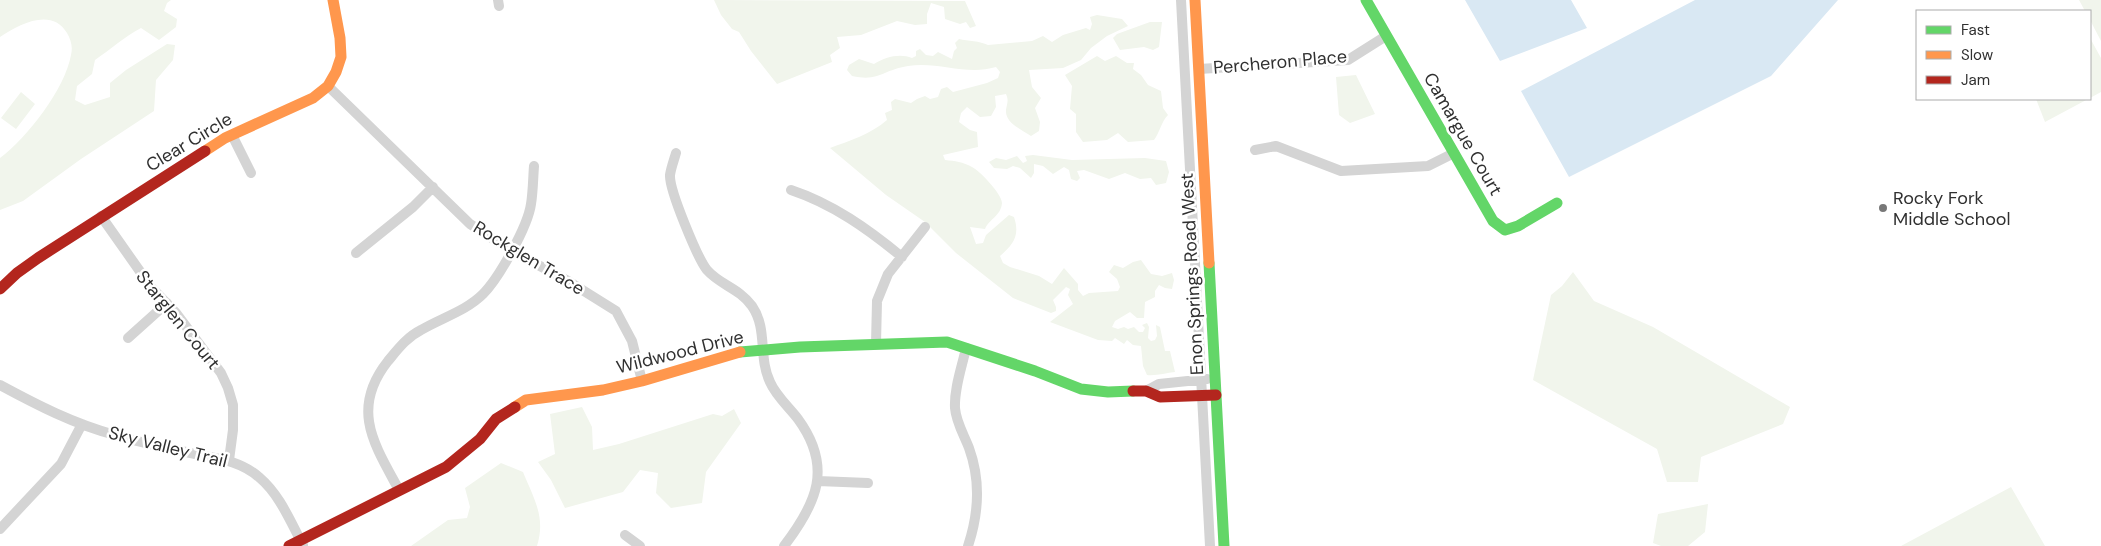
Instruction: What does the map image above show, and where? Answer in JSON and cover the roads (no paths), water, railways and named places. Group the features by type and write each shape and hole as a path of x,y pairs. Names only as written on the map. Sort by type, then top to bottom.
{"street":[{"path":"328,86 336,72 340,57 340,38 333,0"},
{"path":"1181,0 1210,546"},
{"name":"Enon Springs Road West","path":"1195,0 1224,546"},
{"name":"Camargue Court","path":"1366,0 1493,222 1505,230 1518,226 1558,203"},
{"name":"Percheron Place","path":"1199,69 1348,60 1386,36"},
{"name":"Clear Circle","path":"0,289 35,260 101,216 232,135 313,98 328,86"},
{"name":"Rockglen Trace","path":"328,86 470,224 512,251 568,281 616,312 632,341 642,381"},
{"path":"232,135 251,173"},
{"path":"1255,150 1276,146 1341,171 1428,166 1454,153"},
{"path":"676,153 670,176 676,204 701,260 708,271 719,280 736,289 751,304 758,316 762,330 765,365 770,382 799,420 813,446 818,481 812,502 804,521 784,546"},
{"path":"399,490 378,452 372,433 368,415 370,392 383,368 401,344 419,330 472,303 492,284 512,251 531,206 534,166"},
{"path":"356,254 413,207 433,187"},
{"path":"791,190 806,195 852,218 902,257"},
{"name":"Starglen Court","path":"101,216 151,287 167,303 221,374 228,388 232,405 233,430 229,460"},
{"path":"876,344 877,301 888,274 925,227"},
{"path":"128,338 167,303"},
{"name":"Wildwood Drive","path":"289,546 302,543 399,490 446,467 480,439 496,419 526,400 554,395 600,391 642,381 723,356 763,350 947,342 1081,389 1108,392 1146,391 1160,397 1216,395"},
{"path":"966,348 956,392 955,410 973,461 978,494 976,520 968,546"},
{"name":"Wildwood Drive","path":"1146,391 1158,384 1215,378"},
{"name":"Sky Valley Trail","path":"0,385 52,413 82,424 115,435 229,460 247,468 261,478 286,513 302,543"},
{"path":"0,529 61,464 82,424"},
{"path":"818,481 868,482"},
{"path":"625,535 640,546"}],"place":[{"name":"Rocky Fork Middle School","path":"1883,208"}]}
